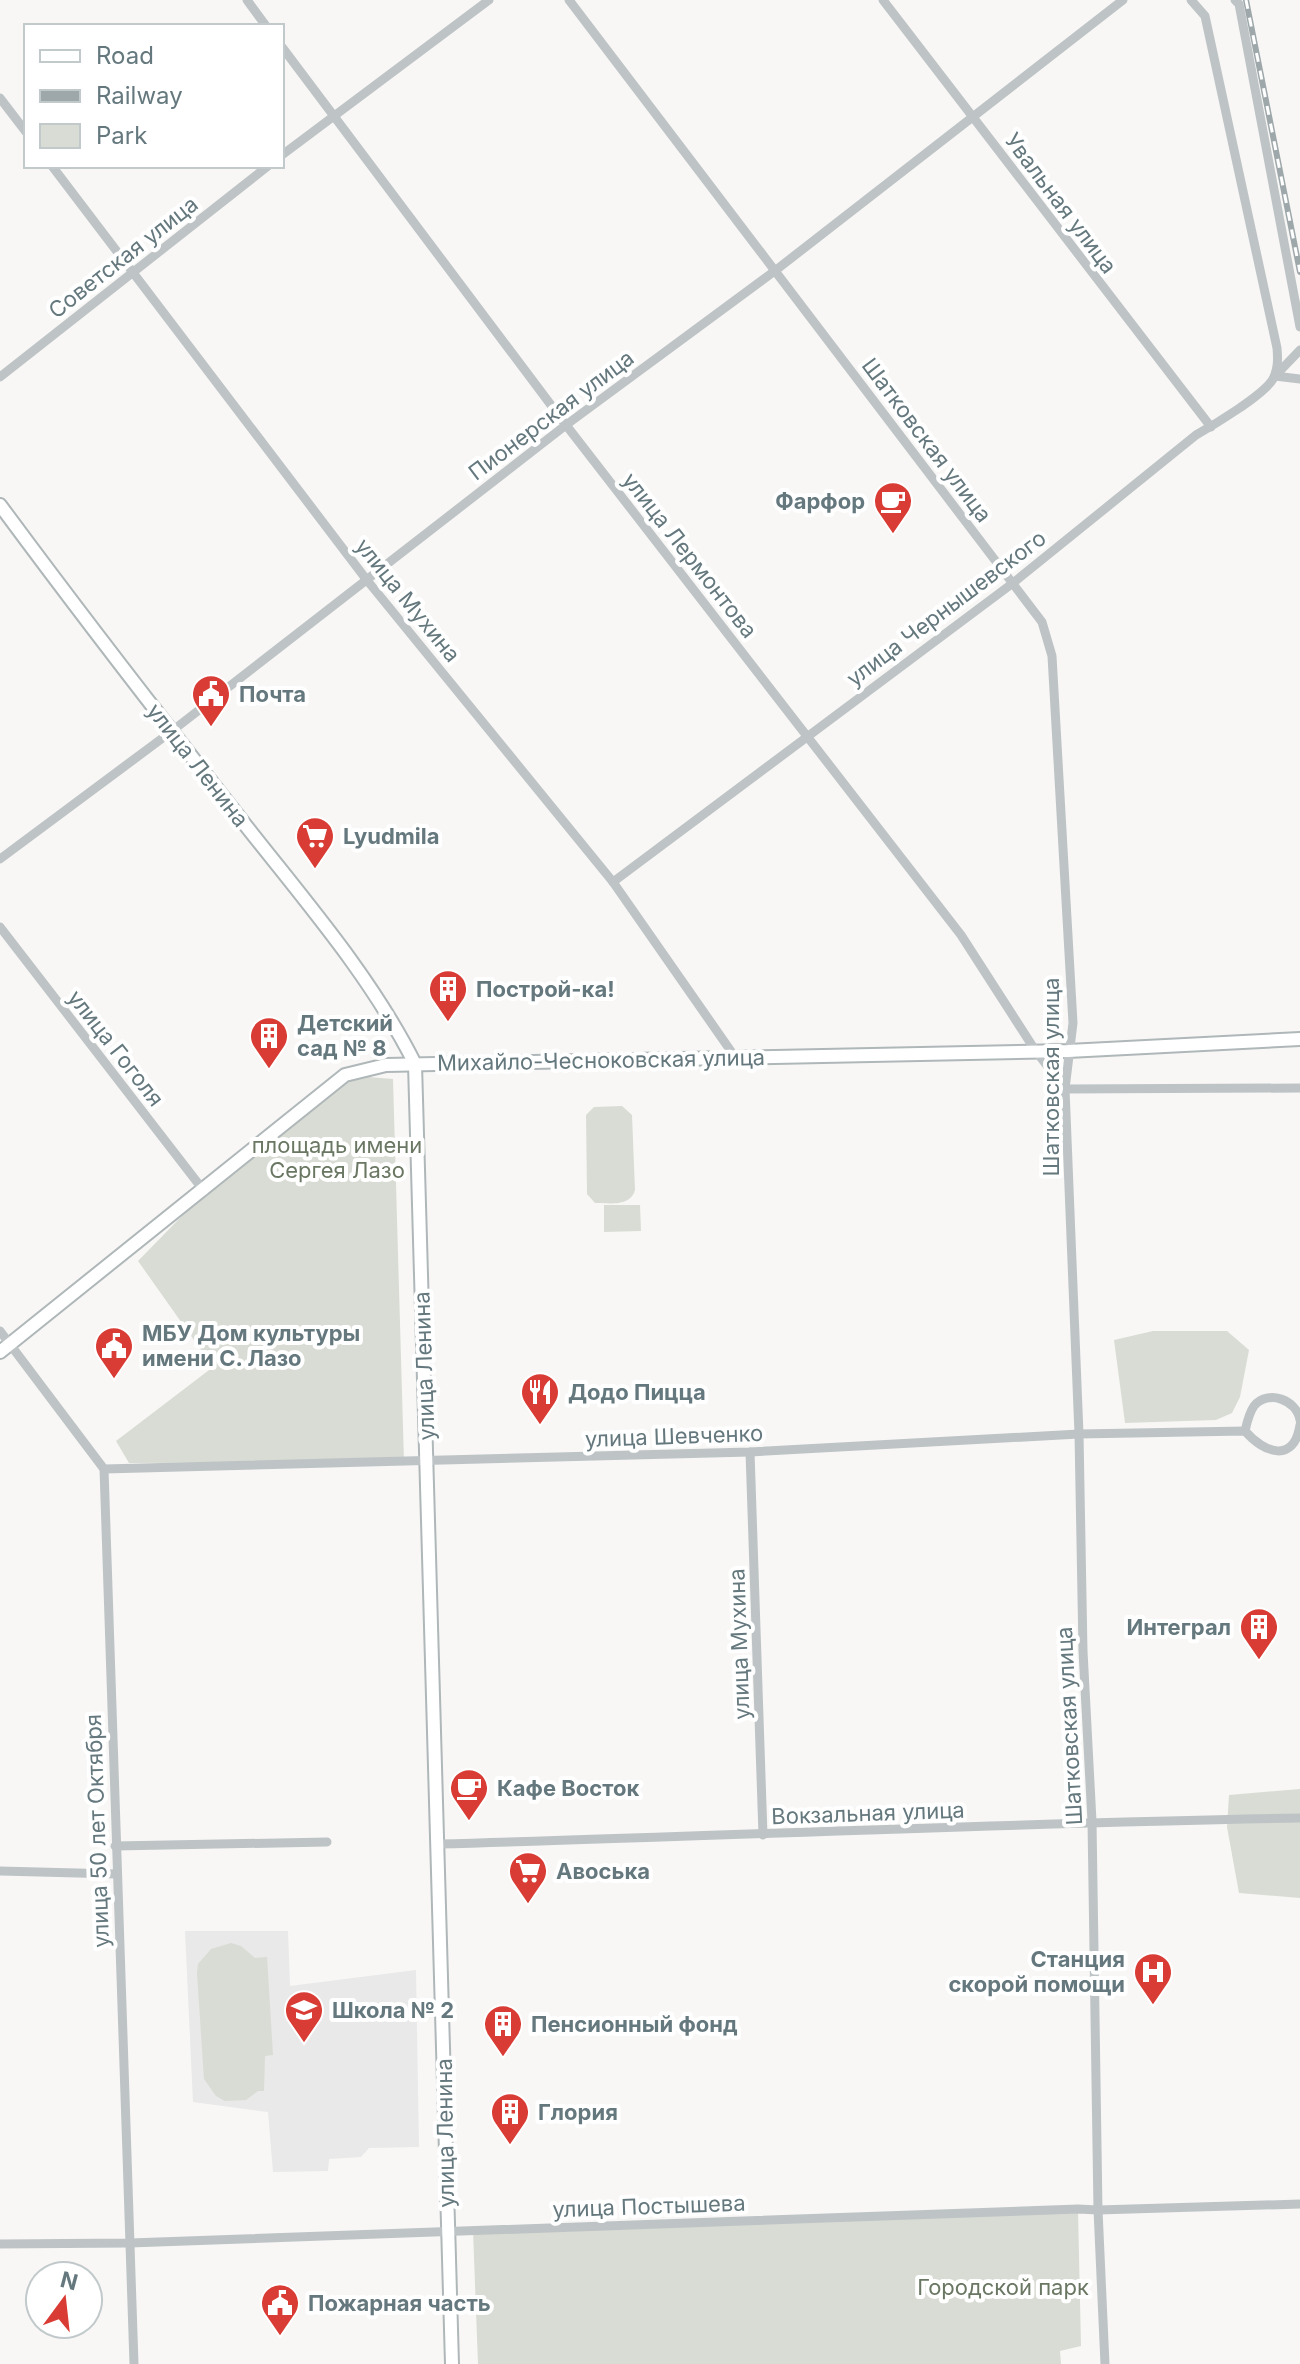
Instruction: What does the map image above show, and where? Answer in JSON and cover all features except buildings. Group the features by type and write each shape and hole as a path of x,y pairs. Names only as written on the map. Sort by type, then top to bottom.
{"main road":[{"name":"улица Ленина","path":"0,505 339,946 393,1020 415,1064 452,2364"},
{"name":"Михайло-Чесноковская улица","path":"5,1348 345,1075 386,1065 1068,1051 1300,1039"}],"street":[{"path":"247,0 265,24"},
{"path":"284,153 489,0"},
{"name":"Шатковская улица","path":"569,0 1042,622 1052,656 1073,1023 1065,1089 1079,1434 1083,1651 1092,1821 1098,2210 1105,2364"},
{"name":"Увальная улица","path":"883,0 1211,427"},
{"name":"Пионерская улица","path":"0,859 172,731 566,425 776,270 1123,0"},
{"path":"1191,0 1205,16 1277,348 1275,376 1300,379"},
{"path":"1235,0 1239,4 1300,327"},
{"name":"улица Лермонтова","path":"284,50 566,425 961,935 1035,1050 1065,1089"},
{"path":"0,98 24,129"},
{"name":"улица Мухина","path":"54,168 366,579 613,882 735,1057"},
{"name":"Советская улица","path":"0,377 265,168"},
{"name":"улица Чернышевского","path":"613,882 1013,583 1196,435 1268,386 1300,350"},
{"name":"улица Гоголя","path":"0,927 204,1191"},
{"path":"1065,1089 1300,1088"},
{"path":"0,1331 5,1348 104,1469"},
{"path":"1276,1397 1292,1403 1299,1411 1300,1422 1293,1447 1283,1451 1261,1445 1245,1431 1253,1407 1261,1399 1276,1397"},
{"name":"улица Шевченко","path":"104,1469 750,1452 1079,1434 1245,1431"},
{"name":"улица Мухина","path":"750,1452 763,1835"},
{"name":"улица 50 лет Октября","path":"104,1469 134,2364"},
{"name":"Вокзальная улица","path":"438,1844 763,1835 1092,1821 1300,1818"},
{"path":"115,1846 327,1842"},
{"path":"0,1871 116,1874"},
{"name":"улица Постышева","path":"0,2244 130,2243 1047,2210 1300,2204"}],"shaded area":[{"name":"Школа № 2","path":"185,1931 288,1931 290,1986 416,1970 419,2147 369,2148 361,2157 329,2159 328,2171 273,2172 268,2112 193,2102"}],"green space":[{"name":"площадь имени Сергея Лазо","path":"345,1075 393,1079 404,1462 129,1463 116,1441 213,1367 138,1261 218,1179"},
{"path":"622,1106 632,1115 635,1190 624,1202 595,1203 587,1194 586,1115 594,1107"},
{"path":"604,1205 640,1205 641,1231 604,1232"},
{"path":"1153,1331 1227,1331 1249,1350 1240,1397 1232,1413 1216,1420 1125,1423 1114,1340"},
{"path":"1300,1789 1300,1898 1239,1893 1227,1827 1229,1795"},
{"path":"231,1943 241,1946 255,1958 267,1957 273,2055 265,2056 264,2091 258,2091 246,2100 225,2101 216,2096 204,2079 197,1973 198,1964 211,1949"},
{"name":"Городской парк","path":"1078,2209 1081,2346 1060,2351 1061,2364 478,2364 473,2231"}],"railway":[{"path":"1246,0 1300,272"}],"place":[{"name":"Фарфор","path":"893,535"},
{"name":"Почта","path":"211,728"},
{"name":"Lyudmila","path":"315,870"},
{"name":"Построй-ка!","path":"448,1023"},
{"name":"Детский сад № 8","path":"269,1070"},
{"name":"МБУ Дом культуры имени С. Лазо","path":"114,1380"},
{"name":"Додо Пицца","path":"540,1426"},
{"name":"Интеграл","path":"1259,1661"},
{"name":"Кафе Восток","path":"469,1822"},
{"name":"Авоська","path":"528,1905"},
{"name":"Станция скорой помощи","path":"1153,2006"},
{"name":"Школа № 2","path":"304,2044"},
{"name":"Пенсионный фонд","path":"503,2058"},
{"name":"Глория","path":"510,2146"},
{"name":"Пожарная часть","path":"280,2337"}]}
